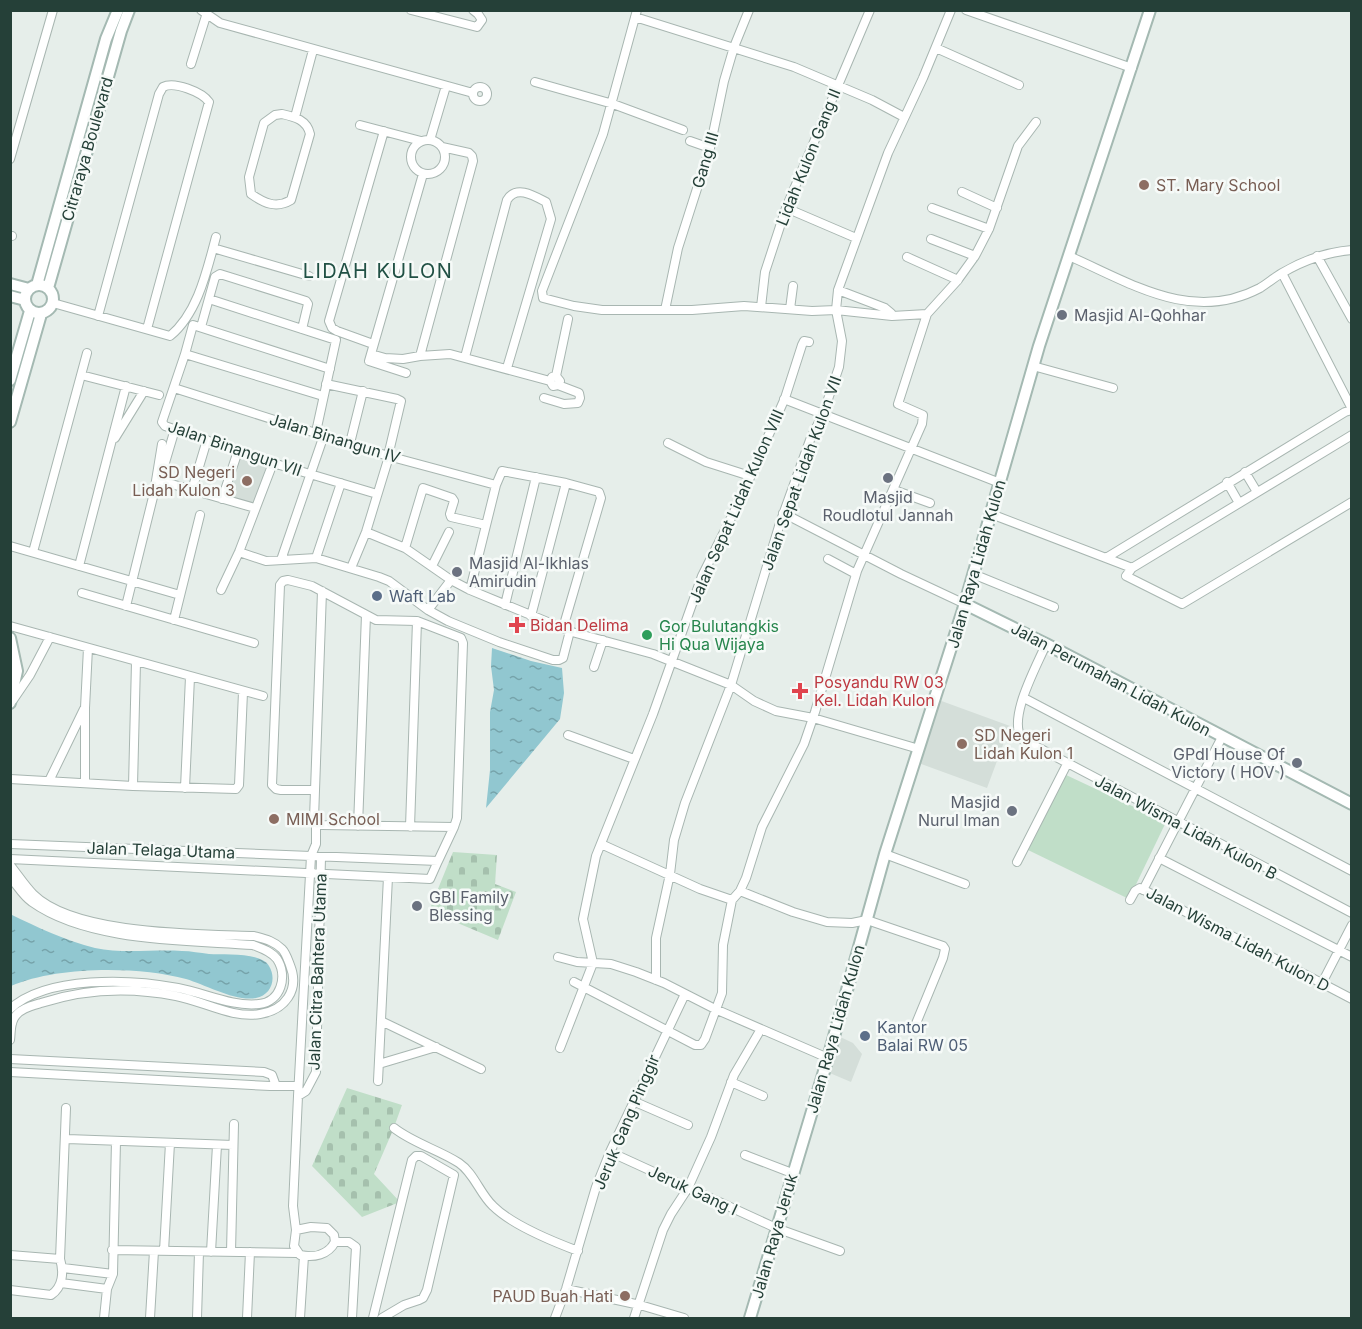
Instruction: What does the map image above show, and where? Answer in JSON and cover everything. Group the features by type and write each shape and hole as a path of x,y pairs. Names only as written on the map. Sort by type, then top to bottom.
{"main road":[{"name":"Citraraya Boulevard","path":"33,287 106,39 118,10"},
{"name":"Citraraya Boulevard","path":"48,288 121,31 129,10"},
{"name":"Jalan Raya Lidah Kulon","path":"798,1154 828,1058 885,854 965,604 1033,366 1150,10"},
{"path":"10,284 48,288 53,303 49,310 41,314 30,311"},
{"path":"25,300 33,287"},
{"path":"10,296 25,300"},
{"path":"10,380 30,311 25,300"},
{"path":"10,422 41,314"},
{"name":"Jalan Perumahan Lidah Kulon","path":"965,604 1352,804"},
{"path":"10,638 17,671 10,703"},
{"name":"Jalan Raya Jeruk","path":"750,1318 798,1154"}],"street":[{"path":"10,159 53,10"},
{"path":"411,10 477,27 482,20 473,10"},
{"name":"Gang III","path":"665,310 678,248 710,148 724,81 734,47 749,10"},
{"name":"Lidah Kulon Gang II","path":"761,307 765,272 786,208 870,10"},
{"path":"966,10 1132,68"},
{"name":"Jalan Sepat Lidah Kulon VII","path":"656,980 656,938 670,874 674,840 685,803 731,686 783,513 834,385 842,341 836,310 838,290 868,205 904,117 936,48 949,11"},
{"path":"191,64 203,13 220,23 473,93"},
{"path":"904,117 872,100 794,67 636,14 613,104 542,296 558,302 602,310 742,306 836,310 892,316 927,314"},
{"path":"936,48 1018,85"},
{"path":"295,117 313,50"},
{"path":"535,82 613,104 683,130"},
{"path":"98,316 159,94 163,87 171,84 204,96 209,102 147,329"},
{"path":"430,140 446,86"},
{"path":"275,115 295,117 309,126 310,134 295,191 291,200 286,203 269,204 251,194 249,186 249,177 261,132 264,123 275,115"},
{"path":"574,982 666,1031 695,1045 701,1045 722,993 722,951 732,900 740,891 762,827 804,744 856,574 924,416 898,404 927,314 958,280 975,256 989,229 1018,146 1036,122"},
{"path":"360,125 421,141 430,140 442,147 469,153 472,156 473,161 420,356"},
{"path":"373,344 337,331 332,328 329,321 384,131"},
{"path":"421,141 411,158 413,165 423,174 432,174 444,163 445,155 442,147"},
{"path":"690,141 710,148"},
{"path":"405,373 369,361 423,174"},
{"path":"465,357 507,200 515,191 526,193 546,202 551,219 507,368"},
{"path":"962,192 997,208"},
{"path":"786,208 856,238"},
{"path":"932,208 989,229"},
{"path":"53,303 170,336 192,307 216,237"},
{"path":"931,239 975,256"},
{"path":"213,248 309,276"},
{"path":"1069,256 1159,296 1197,303 1223,301 1244,295 1317,256 1352,250"},
{"path":"1317,256 1352,319"},
{"path":"907,257 958,280"},
{"path":"1106,558 1245,472 1352,410 1282,273"},
{"path":"302,329 308,304 306,301 218,274 199,326 330,369"},
{"path":"790,309 793,286"},
{"path":"838,290 885,308 892,316"},
{"path":"209,299 336,340 316,432"},
{"path":"553,378 568,319"},
{"name":"Jalan Binangun VII","path":"199,326 191,327 185,354 162,419 165,426 273,463 377,494"},
{"name":"Jalan Sepat Lidah Kulon VIII","path":"593,963 583,919 592,869 672,662 702,576 784,399 802,345 804,341 809,342"},
{"path":"33,552 87,353"},
{"path":"371,354 403,360 443,353 465,357 553,378 560,381 558,385 579,393 580,398 578,403 564,404 544,398"},
{"path":"185,354 323,396"},
{"path":"1033,366 1113,388"},
{"path":"81,375 159,395"},
{"path":"326,384 402,402 366,532 351,568"},
{"path":"79,566 126,386"},
{"name":"Jalan Binangun IV","path":"174,388 350,443 387,460 496,484"},
{"path":"110,448 144,391"},
{"path":"350,443 363,391"},
{"path":"784,399 1000,483"},
{"path":"175,429 160,480 255,508"},
{"path":"281,560 324,435"},
{"path":"1352,435 1132,568 1126,576 1182,604 1352,502"},
{"path":"192,490 207,440"},
{"path":"668,443 706,462 750,476"},
{"path":"126,606 153,493 162,444"},
{"path":"222,499 238,451"},
{"path":"221,590 239,552 273,463"},
{"path":"239,552 266,561 316,558 351,568 389,581 428,610 448,621 499,642 559,660 563,658 567,630 601,498 599,492 503,470 496,484 470,590"},
{"path":"1245,472 1257,492"},
{"path":"505,605 536,477"},
{"path":"316,558 341,483"},
{"path":"531,616 566,483"},
{"path":"1227,483 1239,503"},
{"path":"405,548 423,488 453,499 451,517 486,525"},
{"path":"894,490 930,503"},
{"path":"783,513 965,604"},
{"path":"991,514 1132,568"},
{"path":"174,620 201,515"},
{"path":"366,532 405,548 451,580 470,590 531,616 567,630 643,650 731,686 776,711 813,718 919,749"},
{"path":"432,566 449,532"},
{"path":"10,546 180,595"},
{"path":"828,559 856,574"},
{"path":"973,574 1054,607"},
{"path":"315,790 281,790 272,785 280,585 283,581 288,580 312,586 376,620 417,621 461,638 463,643 457,818 438,861"},
{"path":"428,610 451,580"},
{"name":"Jalan Citra Bahtera Utama","path":"296,1230 293,1206 298,1086 311,856 316,844 314,819 322,591"},
{"path":"82,594 254,643"},
{"path":"358,826 366,615"},
{"path":"410,827 417,621"},
{"path":"10,626 263,696"},
{"path":"10,703 30,675 50,637"},
{"path":"594,667 603,640"},
{"path":"1046,644 1024,698 1352,871"},
{"path":"85,783 88,648"},
{"path":"133,786 136,662"},
{"path":"185,788 190,677"},
{"path":"10,779 234,790 238,788 243,692"},
{"name":"Jalan Wisma Lidah Kulon B","path":"1024,698 1017,716 1017,728 1022,739 1352,913"},
{"path":"49,781 85,708"},
{"path":"568,735 634,759"},
{"path":"1143,890 1222,737"},
{"path":"1017,862 1067,764"},
{"path":"316,824 454,827"},
{"name":"Jalan Telaga Utama","path":"10,844 438,861 430,879 10,859"},
{"path":"601,844 700,889 732,900"},
{"path":"885,854 965,884"},
{"name":"Jalan Citra Bahtera Utama","path":"298,1096 310,1085 316,1072 321,857"},
{"path":"1159,858 1352,957"},
{"path":"10,865 34,895 49,905 94,922 128,928 254,936 270,940 284,951 292,971 294,987 287,1002 279,1008 261,1014 248,1015 156,993 87,992 55,998 23,1009 15,1016 12,1023 10,1040"},
{"path":"10,877 29,900 46,911 92,928 128,935 253,945 266,950 276,958 282,972 282,987 275,997 259,1004 233,1003 179,988 106,982 48,989 33,994 10,1009"},
{"path":"378,1081 388,877"},
{"name":"Jalan Wisma Lidah Kulon D","path":"1130,900 1136,888 1140,888 1352,999"},
{"path":"740,891 793,912 827,922 852,923 867,920 940,944 945,949 943,958 915,1026"},
{"path":"1322,983 1352,926"},
{"path":"558,957 577,962 610,964 656,980 715,1010 828,1058"},
{"path":"560,1048 593,963"},
{"name":"Jeruk Gang Pinggir","path":"555,1318 578,1251 596,1187 610,1152 685,994"},
{"path":"381,1021 481,1069"},
{"path":"634,1318 663,1230 688,1188 711,1137 731,1082 761,1029"},
{"path":"379,1064 436,1047"},
{"path":"10,1059 264,1072 272,1075 276,1086"},
{"path":"10,1072 298,1086"},
{"path":"731,1082 763,1096"},
{"path":"633,1101 688,1125"},
{"path":"10,1290 51,1295 56,1292 61,1283 63,1268 60,1259 67,1139 66,1108"},
{"path":"231,1252 234,1124"},
{"path":"394,1128 460,1164 470,1173 477,1187 494,1208 547,1239 578,1251"},
{"path":"67,1139 233,1146"},
{"path":"105,1318 107,1289 113,1274 116,1141"},
{"path":"164,1251 171,1143"},
{"path":"211,1252 217,1145"},
{"name":"Jeruk Gang I","path":"610,1152 776,1228 840,1251"},
{"path":"745,1155 792,1173"},
{"path":"372,1318 412,1160 416,1156 421,1156 454,1175 427,1290 423,1298 404,1305 382,1318"},
{"path":"112,1250 250,1252 301,1255 320,1255 330,1249 335,1242 334,1235 327,1227 307,1227 296,1230 294,1246 301,1255 300,1318"},
{"path":"335,1242 344,1241 353,1244 357,1252 352,1318"},
{"path":"150,1318 154,1251"},
{"path":"197,1318 199,1252"},
{"path":"247,1318 250,1252"},
{"path":"10,1255 60,1259"},
{"path":"63,1268 113,1274"},
{"path":"61,1283 107,1289"},
{"path":"566,1289 640,1305 684,1318"}],"shaded area":[{"name":"SD Negeri Lidah Kulon 3","path":"239,456 267,464 254,506 227,498"},
{"name":"SD Negeri Lidah Kulon 1","path":"936,699 1010,726 987,788 913,761"},
{"path":"836,1035 853,1043 862,1054 851,1082 825,1071"}],"green space":[{"path":"1064,774 1166,822 1129,899 1028,850"},
{"path":"453,852 497,855 495,884 516,892 498,940 429,911"},
{"path":"347,1088 402,1105 374,1174 400,1202 362,1217 312,1166"}],"water":[{"path":"492,648 562,668 564,693 560,719 486,808 490,770 490,712 494,690 491,666"},
{"path":"10,914 62,938 95,948 116,951 185,951 258,958 269,966 272,976 271,986 265,994 248,999 167,975 98,970 51,975 11,986"}],"place":[{"name":"ST. Mary School","path":"1144,185"},
{"name":"Masjid Al-Qohhar","path":"1062,315"},
{"name":"Masjid Roudlotul Jannah","path":"888,478"},
{"name":"SD Negeri Lidah Kulon 3","path":"247,481"},
{"name":"Masjid Al-Ikhlas Amirudin","path":"457,572"},
{"name":"Waft Lab","path":"377,596"},
{"name":"Bidan Delima","path":"517,625"},
{"name":"Gor Bulutangkis Hi Qua Wijaya","path":"647,635"},
{"name":"Posyandu RW 03 Kel. Lidah Kulon","path":"800,691"},
{"name":"SD Negeri Lidah Kulon 1","path":"962,744"},
{"name":"GPdI House Of Victory ( HOV )","path":"1297,763"},
{"name":"Masjid Nurul Iman","path":"1012,811"},
{"name":"MIMI School","path":"274,819"},
{"name":"GBI Family Blessing","path":"417,906"},
{"name":"Kantor Balai RW 05","path":"865,1036"},
{"name":"PAUD Buah Hati","path":"625,1296"}],"district":[{"name":"LIDAH KULON","path":"378,271"}]}
